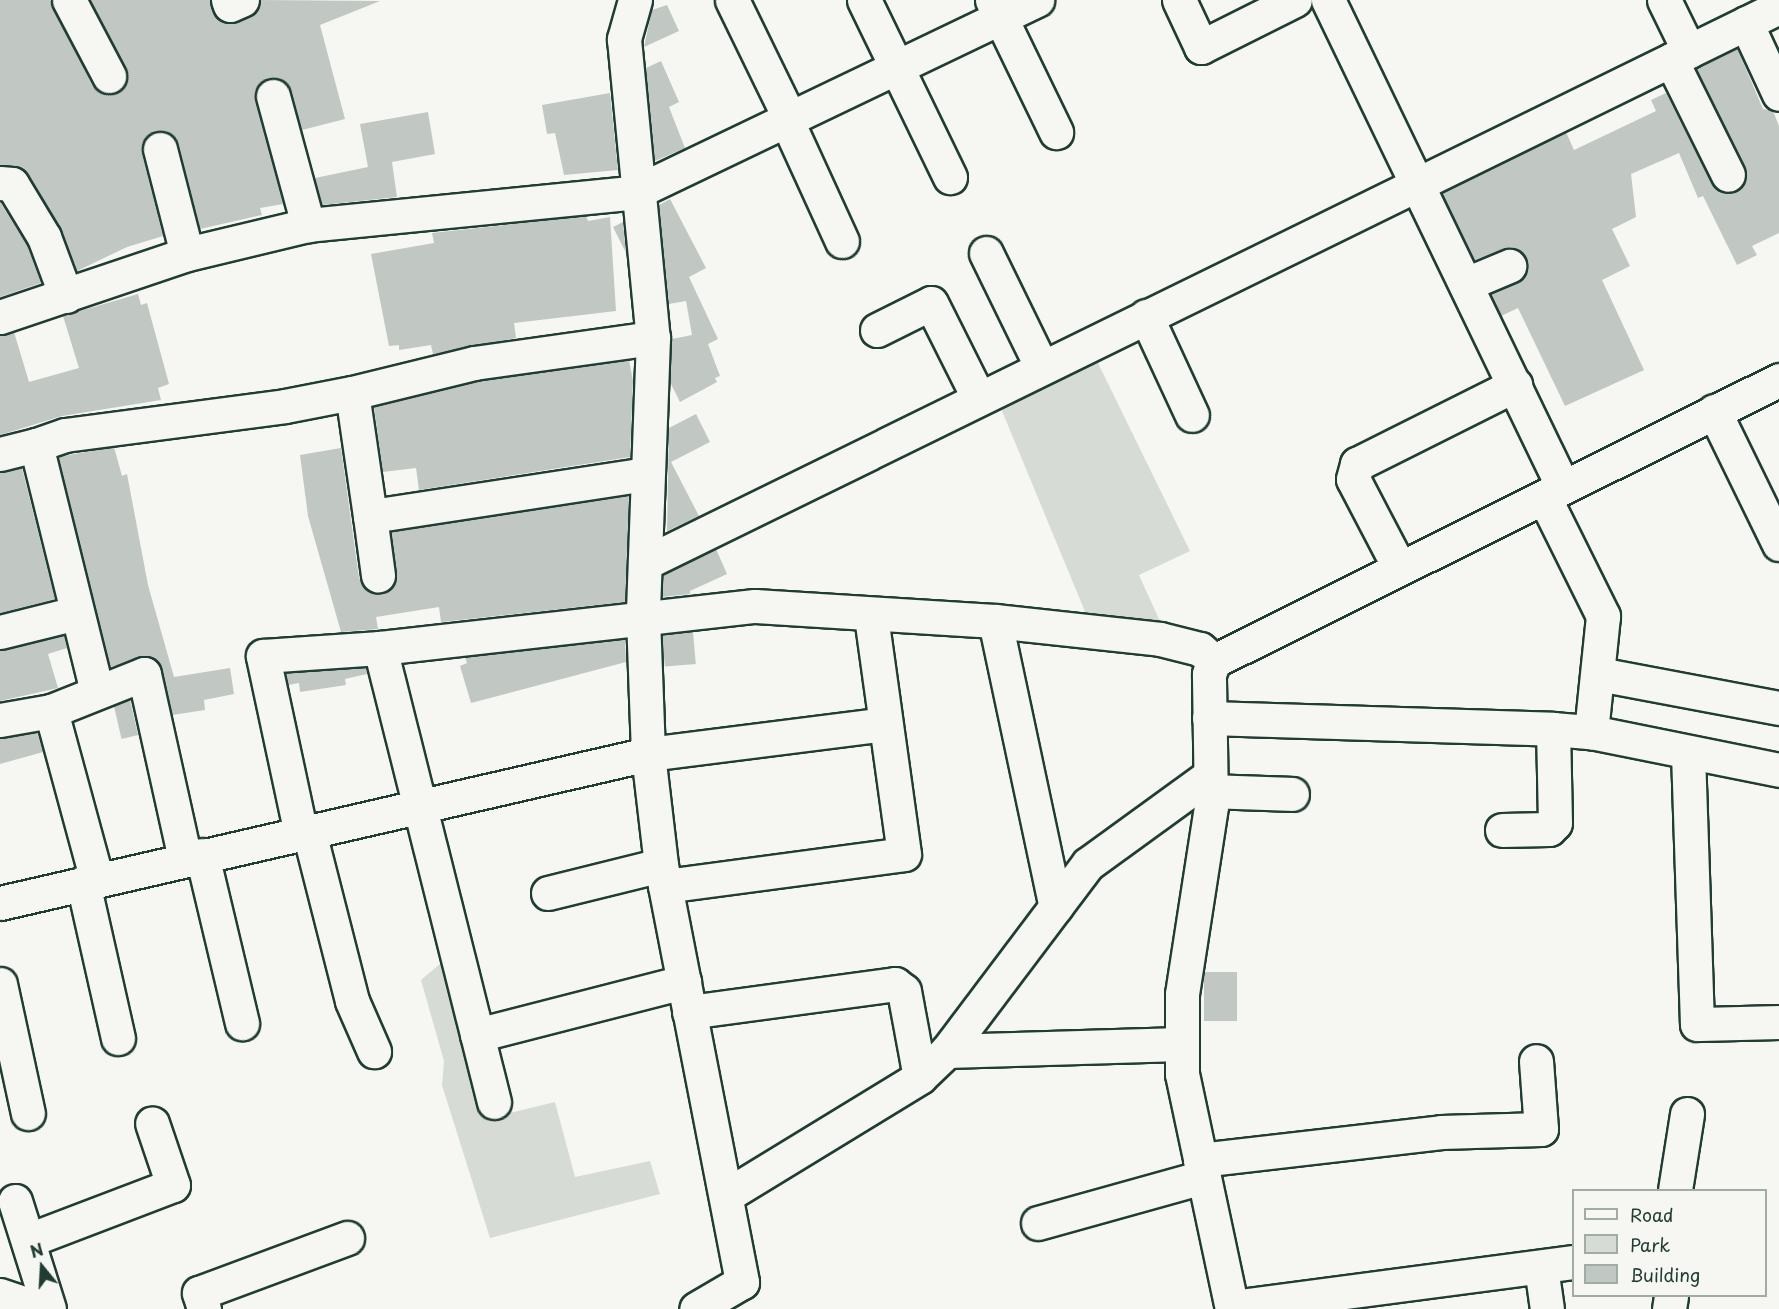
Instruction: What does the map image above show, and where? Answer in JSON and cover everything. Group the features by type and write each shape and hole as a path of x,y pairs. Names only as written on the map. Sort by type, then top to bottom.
{"street":[{"path":"69,0 109,76"},
{"path":"228,0 231,5 242,0"},
{"path":"635,0 624,39 636,192 653,338 646,474 643,617 648,754 663,876 727,1195 744,1296 696,1309"},
{"path":"732,0 789,120 842,240"},
{"path":"864,0 950,177"},
{"path":"0,316 187,254 308,225 636,192 897,69 996,9 1037,0"},
{"path":"1179,0 1201,47 1295,0"},
{"path":"1328,0 1515,385 1553,492 1603,616 1599,674 1591,732"},
{"path":"1664,0 1680,56 1728,175"},
{"path":"645,563 1041,366 1779,6"},
{"path":"996,9 1056,132"},
{"path":"1746,23 1779,94"},
{"path":"273,96 308,225"},
{"path":"160,149 187,254"},
{"path":"0,183 12,184 33,219 66,296"},
{"path":"986,253 1041,366"},
{"path":"1466,284 1509,266"},
{"path":"877,330 931,303 978,397"},
{"path":"1146,316 1192,415"},
{"path":"0,453 77,433 285,406 352,393 474,363 653,338"},
{"path":"1572,1262 1232,1308 1182,1074 1182,994 1204,860 1210,783 1209,674 1214,661 1779,380"},
{"path":"1399,567 1353,479 1357,464 1515,385"},
{"path":"352,393 378,575"},
{"path":"1714,411 1779,544"},
{"path":"36,445 94,680"},
{"path":"370,516 646,474"},
{"path":"374,1051 352,1001 305,833 262,656 380,648 755,606 995,621 1160,639 1200,649 1214,661"},
{"path":"0,632 76,613"},
{"path":"548,893 663,876 904,854 884,724 871,615"},
{"path":"995,621 1056,907"},
{"path":"380,648 494,1102"},
{"path":"0,720 51,711 144,674 242,1023"},
{"path":"1599,674 1779,708"},
{"path":"51,711 90,881 118,1038"},
{"path":"1209,718 1591,732 1779,770"},
{"path":"0,903 648,754 884,724"},
{"path":"1502,830 1549,829 1556,823 1553,729"},
{"path":"1688,753 1697,1024 1779,1022"},
{"path":"727,1195 920,1077 947,1051 1088,864 1210,783 1292,794"},
{"path":"0,984 28,1113"},
{"path":"477,1035 687,997 895,984 904,991 920,1077"},
{"path":"947,1051 1181,1044"},
{"path":"1038,1223 1201,1168 1441,1132 1541,1129 1536,1061"},
{"path":"29,1240 173,1185 152,1124"},
{"path":"1675,1189 1693,1133"},
{"path":"15,1201 49,1309"},
{"path":"204,1309 199,1293 347,1238"},
{"path":"1541,1267 1547,1309"},
{"path":"0,1294 41,1309"}],"green space":[{"path":"1096,359 1190,551 1139,575 1163,628 1086,614 1000,406"},
{"path":"441,963 489,1118 555,1102 575,1177 650,1161 660,1194 490,1238 442,1085 444,1061 421,980"}],"building":[{"path":"0,0 50,0 92,85 109,95 124,86 128,76 90,0 210,0 218,19 228,24 250,17 257,11 260,0 380,1 320,25 345,119 302,130 286,82 269,78 255,91 283,204 260,208 262,215 200,229 178,144 166,131 155,131 147,136 142,153 163,236 127,247 77,271 60,227 28,174 21,168 0,165"},
{"path":"667,5 679,31 644,47 652,10"},
{"path":"1737,48 1763,109 1773,111 1779,126 1779,233 1752,246 1757,255 1737,265 1703,196 1698,198 1679,153 1631,174 1636,217 1612,229 1630,266 1602,280 1644,370 1565,406 1518,308 1501,316 1491,294 1524,278 1526,258 1511,247 1474,260 1442,193 1566,132 1574,150 1656,111 1651,100 1666,93 1712,184 1726,194 1737,191 1744,185 1745,167 1696,69"},
{"path":"661,61 679,102 669,107 685,148 655,161 646,68"},
{"path":"610,93 618,170 564,175 555,133 547,134 542,105"},
{"path":"428,112 435,154 392,162 397,197 322,205 315,178 368,167 360,124"},
{"path":"670,199 706,268 689,277 718,339 708,344 720,376 715,378 717,382 680,402 670,382 672,339 692,335 686,301 669,304 659,205"},
{"path":"0,202 27,245 41,283 0,297"},
{"path":"586,216 588,221 610,217 616,311 514,323 516,338 433,354 431,345 399,350 399,345 389,346 371,254 434,243 432,233"},
{"path":"623,222 626,253 613,227"},
{"path":"138,294 141,305 147,303 169,384 158,388 161,400 62,416 0,435 0,335 14,332 29,382 79,368 63,316"},
{"path":"629,360 633,381 630,457 419,490 416,468 383,472 374,407 478,381"},
{"path":"696,414 710,442 671,462 699,516 667,531 669,428"},
{"path":"114,447 122,476 127,474 148,585 174,677 230,668 234,694 204,700 205,710 172,715 162,669 148,656 110,667 58,457"},
{"path":"341,448 359,578 370,592 389,590 396,582 391,532 629,496 625,602 441,622 439,607 376,617 378,629 341,632 308,516 300,455"},
{"path":"22,468 55,599 0,613 0,472"},
{"path":"716,549 727,574 690,591 690,594 662,597 663,575"},
{"path":"693,632 696,664 665,667 662,635"},
{"path":"64,635 67,648 48,654 58,688 0,701 0,650"},
{"path":"625,639 626,662 471,703 460,666 467,663 465,657"},
{"path":"366,668 367,674 345,679 346,685 300,692 299,683 288,685 286,673"},
{"path":"130,700 138,735 122,739 113,704"},
{"path":"37,732 43,752 0,764 0,738"},
{"path":"1204,972 1237,972 1237,1021 1204,1021"}]}
